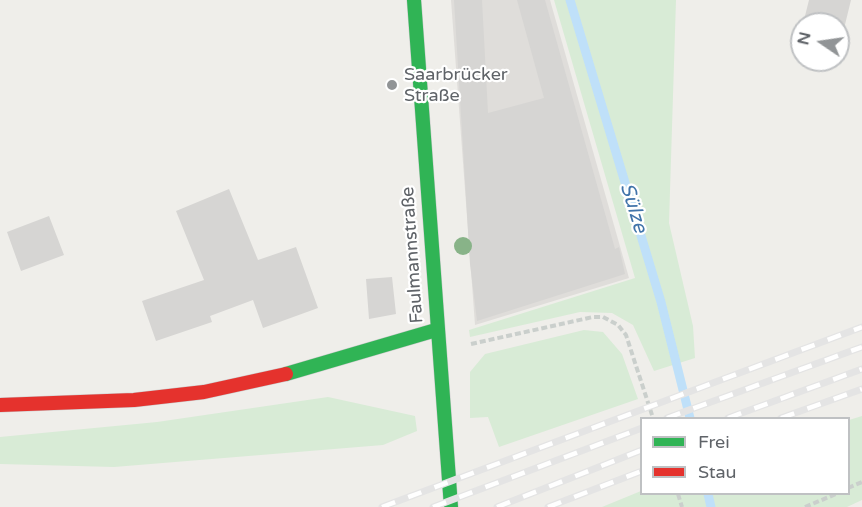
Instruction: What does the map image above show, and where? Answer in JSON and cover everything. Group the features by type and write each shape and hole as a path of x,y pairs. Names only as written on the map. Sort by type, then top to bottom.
{"main road":[{"name":"Faulmannstraße","path":"414,0 436,330 451,507"},
{"path":"0,405 134,400 204,392 288,374 436,330"}],"path":[{"path":"438,352 593,317 603,318 618,325 626,335 653,417"},
{"path":"805,507 834,495"}],"shaded area":[{"path":"451,0 550,0 629,278 475,325"}],"green space":[{"path":"554,0 676,0 669,223 693,326 695,358 654,371 633,325 612,313 580,312 470,337 469,330 635,278"},
{"path":"584,330 603,332 622,354 638,399 499,447 488,417 470,418 470,372 485,354"},
{"path":"328,397 415,416 417,431 383,445 114,467 0,464 0,437 157,422"},
{"path":"862,416 862,500 847,507 602,507 640,491 640,495 850,495 850,420"}],"building":[{"path":"454,0 482,0 488,113 544,98 517,0 545,0 615,249 619,247 625,274 477,321 470,264"},
{"path":"809,0 851,0 848,12 806,12"},
{"path":"229,189 258,260 296,247 318,308 263,328 253,300 210,316 212,322 156,341 142,301 204,280 176,211"},
{"path":"49,216 64,255 21,271 7,232"},
{"path":"392,277 396,314 369,319 366,279"}],"waterway":[{"name":"Sülze","path":"570,0 661,302 690,417"},
{"name":"Sülze","path":"708,495 711,507"}],"railway":[{"path":"382,507 862,327"},
{"path":"670,417 862,347"},
{"path":"731,417 862,369"},
{"path":"784,417 862,389"},
{"path":"433,507 640,429"},
{"path":"497,507 640,451"},
{"path":"548,507 640,472"}],"traffic: fast":[{"path":"414,0 451,507"},
{"path":"286,374 436,330"}],"traffic: jam":[{"path":"0,405 134,400 204,392 286,374"}],"place":[{"name":"Saarbrücker Straße","path":"392,85"}]}
